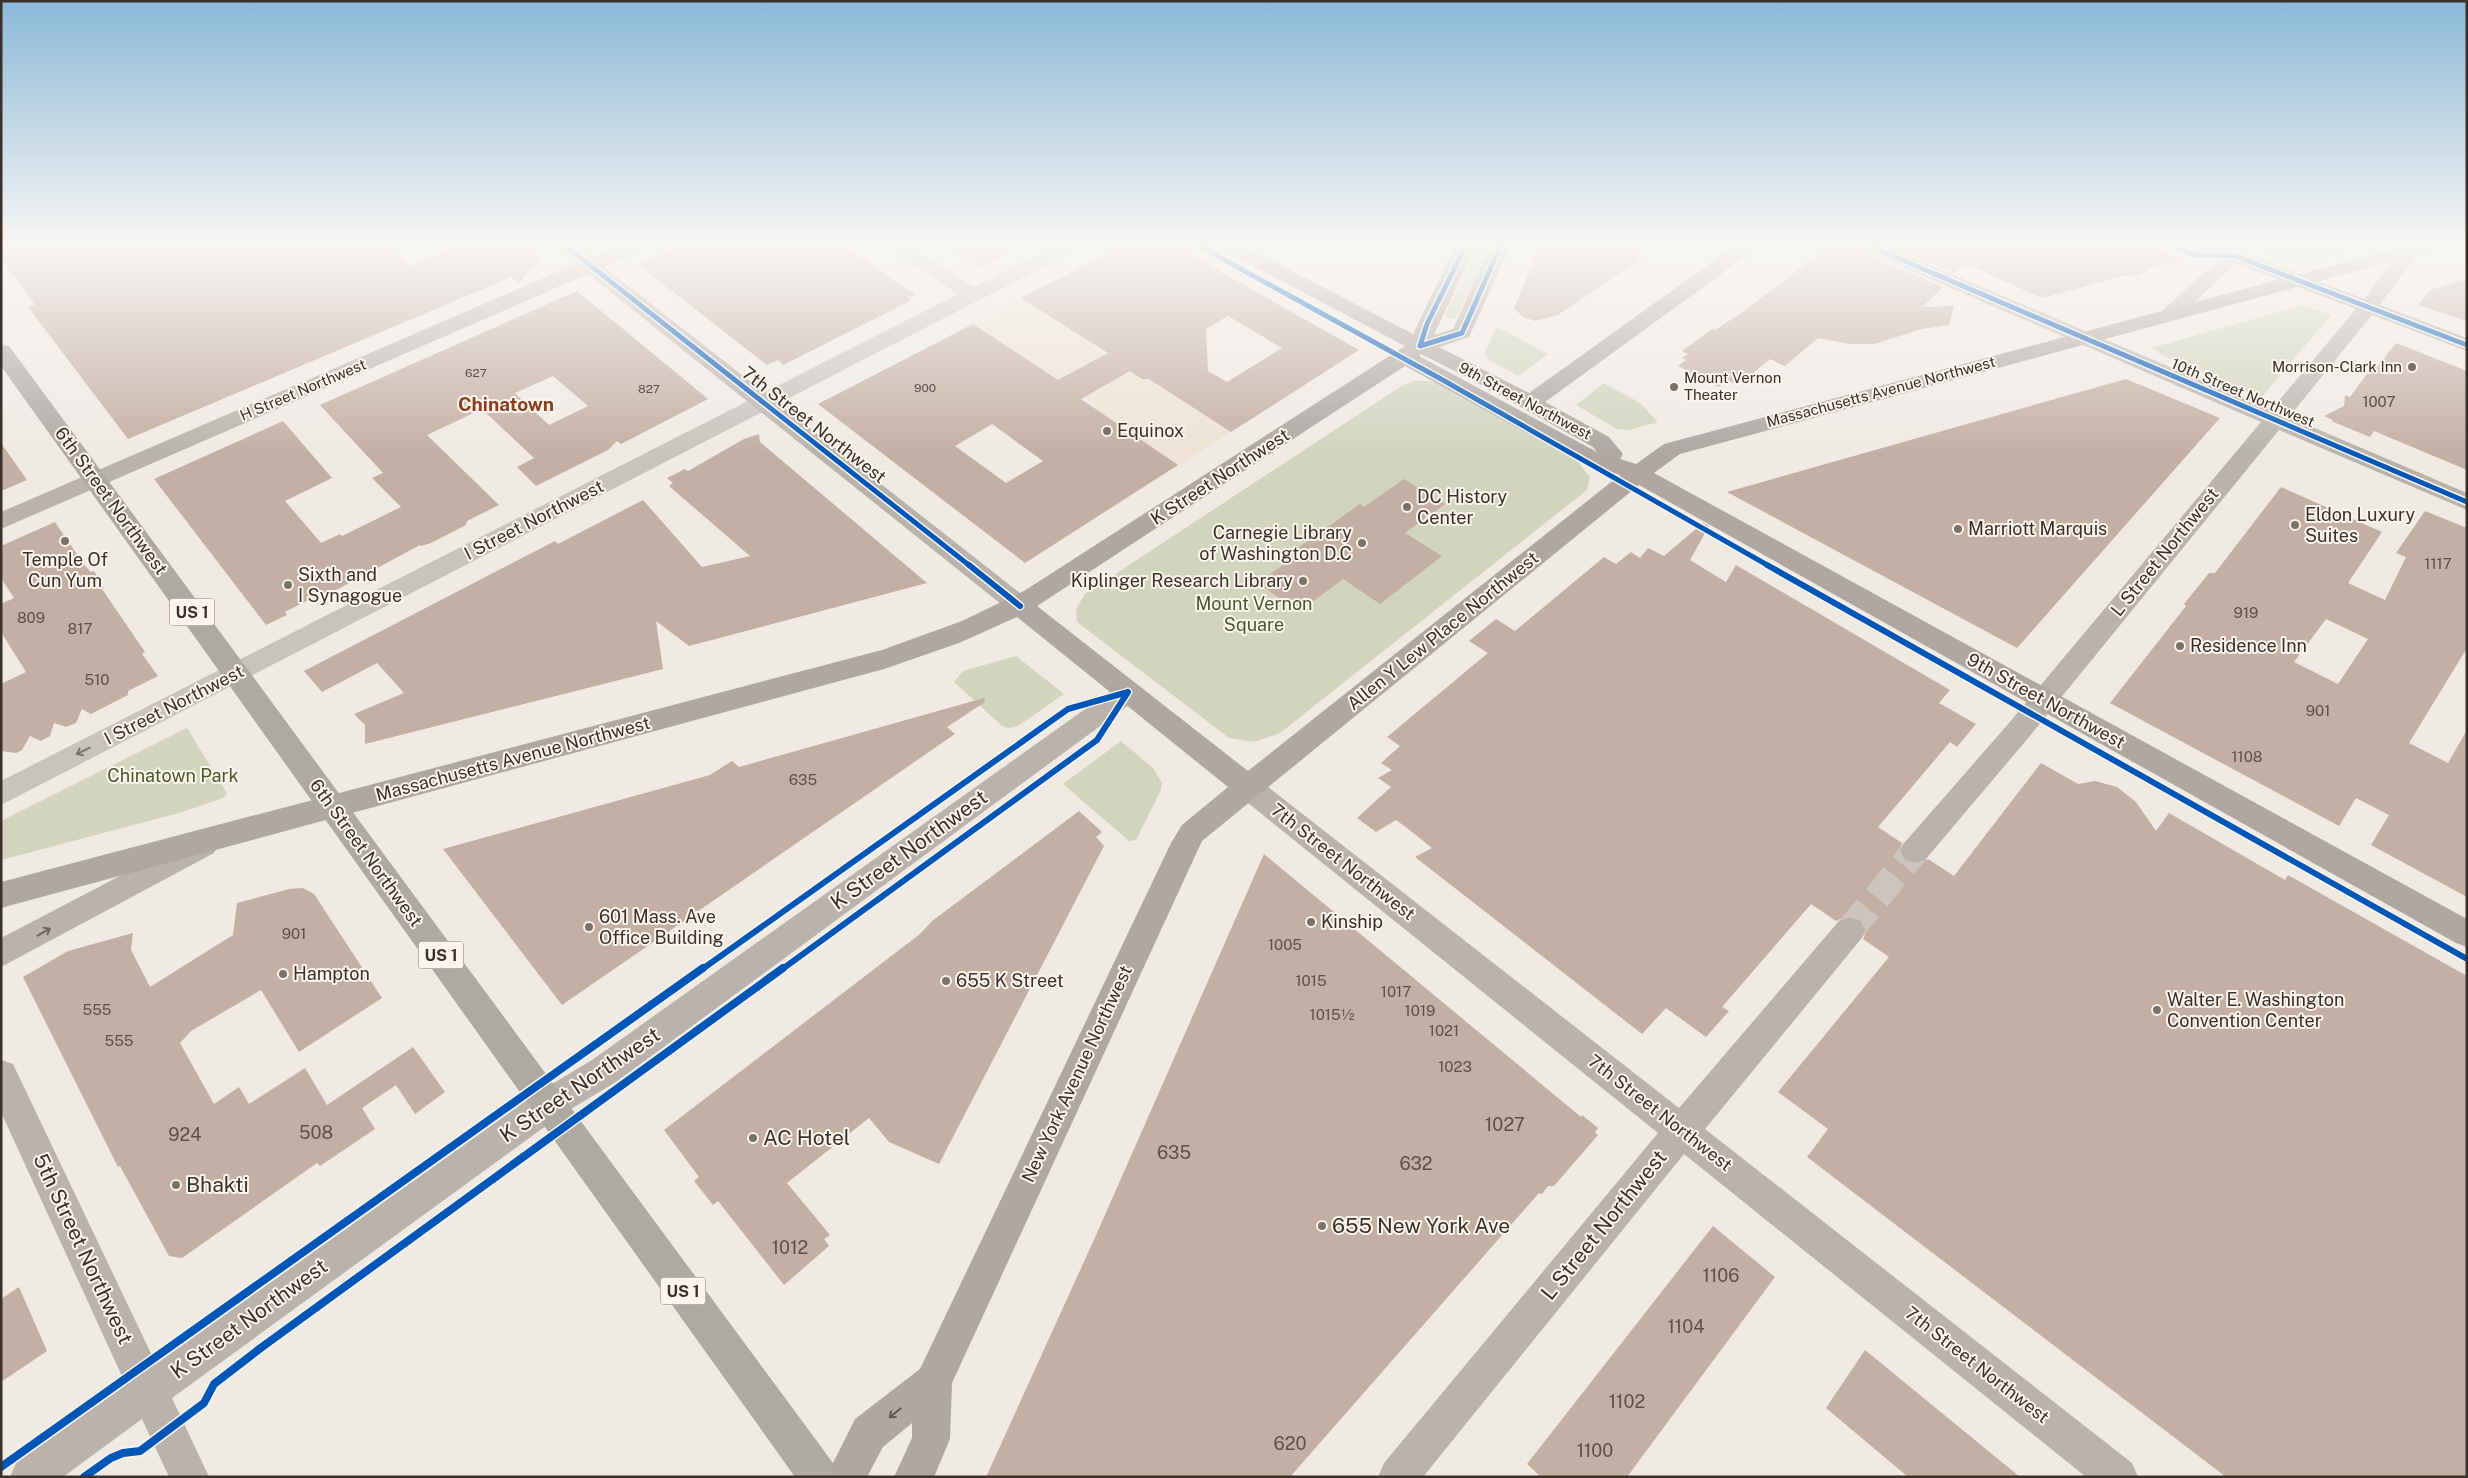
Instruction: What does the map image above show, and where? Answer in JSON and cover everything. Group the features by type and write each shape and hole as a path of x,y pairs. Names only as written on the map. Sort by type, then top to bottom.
{"highway":[{"path":"2391,316 2467,345"},
{"name":"6th Street Northwest","path":"1,351 818,1477"}],"main road":[{"name":"H Street Northwest","path":"1,521 473,316"},
{"name":"7th Street Northwest","path":"654,316 2118,1477"},
{"name":"9th Street Northwest","path":"1351,316 1586,456 1631,471 2467,934"},
{"path":"1412,351 1430,316"},
{"path":"1412,351 1462,333 1470,316"},
{"path":"1530,402 1650,316"},
{"name":"10th Street Northwest","path":"2033,316 2467,502"},
{"name":"Massachusetts Avenue Northwest","path":"1631,471 1680,446 2163,316"},
{"name":"L Street Northwest","path":"1916,851 2044,700 2361,316"},
{"name":"9th Street Northwest","path":"1412,351 1473,371 1530,402 1601,442 1631,471"},
{"name":"K Street Northwest","path":"1020,606 1412,351"},
{"name":"Allen Y Lew Place Northwest","path":"1248,787 1631,471"},
{"name":"Massachusetts Avenue Northwest","path":"1,896 884,660 963,632 1020,606"},
{"name":"K Street Northwest","path":"30,1477 549,1104 604,1072 1128,692"},
{"name":"New York Avenue Northwest","path":"914,1477 931,1439 933,1382 1181,852 1192,833 1248,787"},
{"path":"1,954 212,839"},
{"name":"L Street Northwest","path":"1398,1477 1682,1130 1850,930"},
{"name":"5th Street Northwest","path":"1,1075 190,1477"},
{"name":"New York Avenue Northwest","path":"846,1477 869,1433 933,1382"}],"street":[{"name":"I Street Northwest","path":"1,794 932,316"}],"green space":[{"path":"1445,316 1457,316 1456,318 1447,319"},
{"path":"2264,316 2330,316 2261,398 2168,358 2151,348"},
{"path":"1497,327 1548,354 1517,375 1491,361 1484,354"},
{"name":"Mount Vernon Square","path":"1413,381 1430,381 1441,384 1573,456 1590,477 1587,490 1280,733 1254,742 1229,738 1077,622 1076,609 1085,594 1400,387"},
{"path":"1604,383 1640,403 1658,422 1629,430 1617,429 1576,405"},
{"path":"1016,656 1064,694 1018,726 1009,728 1002,726 954,682 963,671"},
{"name":"Chinatown Park","path":"187,728 227,793 223,798 179,813 1,860 1,821"},
{"path":"1121,741 1153,768 1162,783 1161,790 1136,840 1129,841 1063,784"}],"shaded area":[{"path":"988,316 1049,316 1078,334 1090,328 1094,335 1093,347 1102,353 1098,359 1123,375 1132,372 1142,379 1162,378 1231,432 1178,465 1111,419 1096,428 1095,405 1060,379 1027,361 973,324"}],"building":[{"path":"35,316 419,316 128,439"},
{"path":"521,316 607,316 708,399 621,444 617,441 608,450 536,486 517,467 534,458 482,409 427,435 499,505 467,521 466,525 431,543 420,545 323,597 320,594 285,612 287,615 266,625 154,479 283,421 332,478 285,501 321,543 340,534 342,536 401,507 372,478 383,473 320,405","holes":["553,376 588,406 549,425 515,393"]},
{"path":"704,316 880,316 783,365 778,360 767,365"},
{"path":"1049,316 1299,316 1359,350 1231,432 1149,379 1142,379 1130,371 1081,399 1178,465 1025,563 818,404 973,324 1058,380 1108,353","holes":["1228,316 1282,348 1227,382 1208,371 1206,329","992,424 1043,461 1006,483 955,446"]},
{"path":"1522,316 1554,316 1535,321"},
{"path":"1736,316 1951,316 1949,325 1922,329 1874,344 1850,344 1818,338 1785,366 1770,359 1743,381 1738,379 1733,383 1727,381 1718,387 1678,366 1686,360 1682,358 1688,354 1682,351 1712,329 1715,330"},
{"path":"2452,316 2467,316 2467,321"},
{"path":"2396,343 2467,371 2467,470 2374,431 2370,437 2331,421 2333,420 2324,416 2344,406 2345,395 2350,397 2370,370 2374,371"},
{"name":"Marriott Marquis","path":"2126,379 2220,418 2017,648 1727,492"},
{"path":"759,434 760,442 927,583 689,646 656,621 663,669 365,744 365,725 354,714 404,693 377,663 322,692 304,671 555,541 558,544 643,500 702,567 750,556 669,486 673,483 667,478 685,469 688,471 744,439"},
{"path":"1,443 27,480 1,491"},
{"name":"Carnegie Library of Washington D.C","path":"1404,479 1445,504 1405,533 1442,556 1380,604 1343,579 1299,612 1258,583 1302,551 1298,548 1360,504 1364,507"},
{"path":"2281,487 2382,532 2348,583 2385,600 2406,557 2396,553 2425,511 2467,528 2467,648 2409,743 2448,763 2467,730 2467,897 2371,845 2389,815 2356,798 2339,826 2110,703 2186,606 2184,604 2209,573 2215,573","holes":["2326,619 2368,639 2338,684 2294,662"]},
{"path":"55,522 85,566 91,572 94,571 104,588 102,589 145,652 142,654 158,676 128,691 128,695 91,714 82,709 76,723 66,727 54,723 50,736 41,741 30,736 22,750 16,753 1,751 1,684 26,672 1,632 1,604 14,598 1,578 1,546"},
{"name":"Walter E. Washington Convention Center","path":"1703,523 1709,526 1690,560 1726,582 1736,565 1950,690 1939,703 1976,724 1957,747 1950,742 1878,827 1902,843 1898,852 1904,862 1916,865 1928,859 1954,876 2041,763 2078,784 2095,781 2117,787 2136,802 2156,831 2169,813 2285,880 2288,875 2467,976 2467,1477 2226,1477 1807,1157 1828,1129 1778,1092 1889,957 1863,939 1867,929 1862,919 1849,915 1836,921 1811,904 1722,1007 1729,1011 1706,1037 1666,1008 1642,1034 1415,857 1432,848 1407,828 1396,820 1376,832 1357,818 1391,787 1378,778 1392,770 1381,763 1400,746 1387,737 1488,653 1469,641 1496,619 1515,631 1604,557 1616,564 1631,552 1640,558 1648,548 1664,556"},
{"name":"601 Mass. Ave Office Building","path":"984,698 985,702 947,727 955,734 562,1005 443,849 710,775 732,761 739,767"},
{"name":"655 K Street","path":"1079,811 1102,832 1096,837 1104,846 939,1164 889,1142 869,1118 787,1183 830,1235 824,1239 829,1246 784,1285 718,1201 713,1205 694,1181 699,1177 664,1130 920,934 932,921"},
{"name":"655 New York Ave","path":"1264,854 1581,1117 1582,1115 1598,1128 1595,1132 1598,1135 1554,1186 1548,1186 1542,1194 1539,1193 1290,1477 986,1477 1097,1233"},
{"path":"303,888 314,894 382,998 299,1052 261,990 191,1031 180,1043 214,1104 239,1087 249,1104 305,1068 327,1105 413,1047 445,1092 415,1114 396,1085 362,1108 375,1129 320,1166 317,1163 182,1258 169,1256 120,1166 118,1167 23,977 68,951 133,933 131,950 150,987 233,935 237,903 289,889"},
{"path":"1713,1226 1775,1277 1627,1477 1541,1477 1527,1464"},
{"path":"19,1287 47,1351 1,1382 1,1299"},
{"path":"1865,1350 2020,1477 1908,1477 1826,1408"}],"tunnel":[{"path":"1850,930 1915,851"}],"cycle path":[{"path":"654,316 1020,606"},
{"path":"1326,316 2467,959"},
{"path":"1420,346 1431,316"},
{"path":"1420,346 1462,333 1470,316"},
{"path":"2033,316 2467,502"},
{"path":"2391,316 2467,345"},
{"path":"1,1467 1068,709 1128,692"},
{"path":"84,1477 111,1458 123,1453 140,1451 204,1403 214,1384 262,1347 1097,740 1128,692"}],"place":[{"name":"Morrison-Clark Inn","path":"2412,367"},
{"name":"Mount Vernon Theater","path":"1674,387"},
{"name":"Equinox","path":"1107,431"},
{"name":"DC History Center","path":"1407,507"},
{"name":"Eldon Luxury Suites","path":"2295,525"},
{"name":"Marriott Marquis","path":"1958,529"},
{"name":"Temple Of Cun Yum","path":"65,541"},
{"name":"Carnegie Library of Washington D.C","path":"1362,543"},
{"name":"Kiplinger Research Library","path":"1303,581"},
{"name":"Sixth and I Synagogue","path":"288,585"},
{"name":"Residence Inn","path":"2180,646"},
{"name":"Kinship","path":"1311,922"},
{"name":"601 Mass. Ave Office Building","path":"589,927"},
{"name":"Hampton","path":"283,974"},
{"name":"655 K Street","path":"946,981"},
{"name":"Walter E. Washington Convention Center","path":"2157,1010"},
{"name":"AC Hotel","path":"753,1138"},
{"name":"Bhakti","path":"176,1185"},
{"name":"655 New York Ave","path":"1322,1226"}],"district":[{"name":"Chinatown","path":"506,404"}]}
